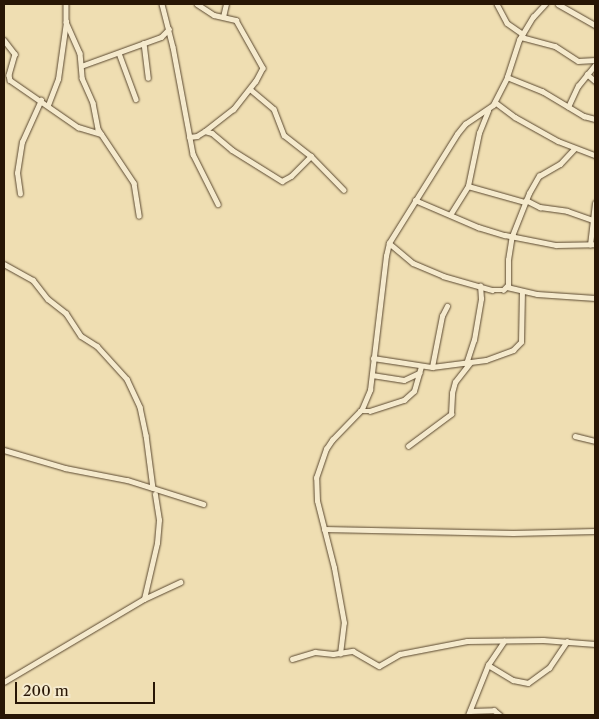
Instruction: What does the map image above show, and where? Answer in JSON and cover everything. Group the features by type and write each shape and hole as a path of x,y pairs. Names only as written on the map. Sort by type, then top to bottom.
{"street":[{"path":"48,105 58,79 66,22 66,4"},
{"path":"162,4 169,30 189,137 198,167 218,204"},
{"path":"189,137 197,136 206,131 234,109 262,72 262,65 236,20 214,15 197,4"},
{"path":"223,17 226,4"},
{"path":"497,4 507,23 522,35 555,46 578,62 595,60"},
{"path":"340,654 344,624 316,491 316,478 322,458 332,440 360,411 370,390 389,244 457,134 465,124 489,109 495,102 508,77 522,35 533,17 545,4"},
{"path":"558,4 595,25"},
{"path":"66,22 80,53 82,78 91,98 101,134 134,183 139,216"},
{"path":"82,66 161,37 169,30"},
{"path":"4,40 15,54 9,78 78,127 101,134"},
{"path":"144,43 148,78"},
{"path":"120,53 136,99"},
{"path":"568,107 573,94 595,65"},
{"path":"587,74 595,81"},
{"path":"508,77 542,90 568,107 595,119"},
{"path":"250,90 274,109 284,135 311,156 344,190"},
{"path":"20,194 17,173 22,142 41,100"},
{"path":"495,102 515,117 574,148 595,156"},
{"path":"450,215 468,186 479,133 489,109"},
{"path":"206,131 212,132 232,150 282,181 291,176 311,156"},
{"path":"507,287 508,260 512,236 526,201 539,176 560,164 574,148"},
{"path":"468,186 526,201 540,207 567,211 593,220"},
{"path":"415,200 478,227 556,245 593,244 595,203"},
{"path":"389,244 413,263 443,276 499,291 507,287 522,292 595,298"},
{"path":"4,264 33,280 48,299 66,313 81,336 97,346 127,379 140,407 146,434 153,488"},
{"path":"408,446 451,414 452,393 455,382 468,363 474,340 481,299 480,286"},
{"path":"373,358 432,368 486,360 513,350 520,343 522,292"},
{"path":"432,368 442,316 447,306"},
{"path":"360,411 370,411 404,400 414,391 421,367"},
{"path":"372,375 404,380 419,372"},
{"path":"575,436 595,440"},
{"path":"4,450 65,468 127,480 203,504"},
{"path":"144,599 157,544 159,520 155,494"},
{"path":"324,529 513,533 595,531"},
{"path":"4,682 144,599 180,582"},
{"path":"500,715 494,710 469,713 488,665 504,641"},
{"path":"292,659 315,652 340,654 353,651 379,666 400,654 467,642 567,641 595,644"},
{"path":"488,665 521,682 533,682 555,662 567,641"}]}
